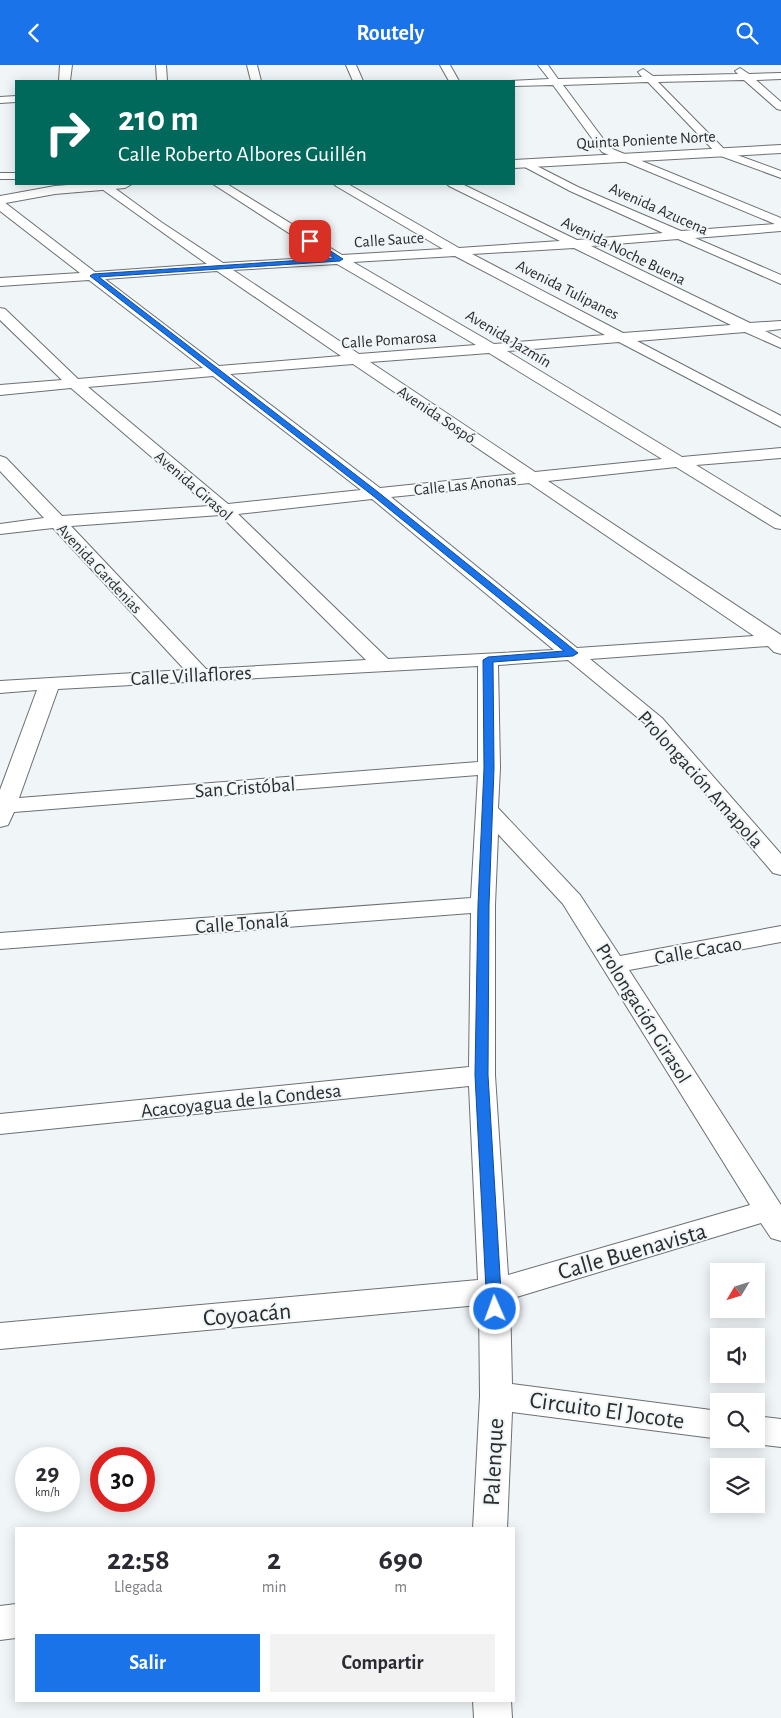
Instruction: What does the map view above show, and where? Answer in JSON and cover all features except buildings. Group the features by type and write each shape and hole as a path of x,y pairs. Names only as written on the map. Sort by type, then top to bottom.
{"street":[{"path":"64,80 66,65"},
{"path":"161,65 162,80"},
{"path":"252,65 256,80"},
{"path":"351,65 358,80"},
{"path":"445,65 453,80"},
{"path":"543,65 606,149 781,222"},
{"path":"637,65 722,153 781,175"},
{"path":"734,65 781,107"},
{"path":"515,83 781,76"},
{"path":"0,99 15,99"},
{"name":"Quinta Poniente Norte","path":"519,164 781,149"},
{"name":"Avenida Azucena","path":"519,164 781,280"},
{"path":"0,176 15,176"},
{"path":"0,200 55,187 103,185"},
{"name":"Avenida Sospó","path":"103,185 157,225 354,359 778,642"},
{"name":"Avenida Jazmín","path":"221,185 340,259 781,523"},
{"name":"Avenida Tulipanes","path":"342,185 456,251 623,337 781,422"},
{"name":"Avenida Noche Buena","path":"455,185 781,344"},
{"name":"Prolongación Amapola","path":"0,205 375,493 655,721 781,869"},
{"name":"Calle Sauce","path":"0,282 573,244 781,227"},
{"name":"Avenida Girasol","path":"0,312 76,384 224,511 382,665"},
{"name":"Calle Pomarosa","path":"0,389 781,325"},
{"name":"Calle Las Anonas","path":"0,529 57,522 224,511 375,493 781,453"},
{"name":"Avenida Gardenias","path":"0,461 201,675"},
{"name":"Calle Villaflores","path":"0,687 778,642"},
{"name":"Palenque","path":"488,660 489,768 483,905 482,1075 494,1291 496,1395 490,1527"},
{"path":"2,811 50,683"},
{"name":"San Cristóbal","path":"2,811 489,768"},
{"name":"Prolongación Girasol","path":"488,810 572,900 775,1220"},
{"name":"Calle Tonalá","path":"0,941 483,905"},
{"name":"Calle Cacao","path":"614,965 781,935"},
{"name":"Acacoyagua de la Condesa","path":"0,1124 482,1075"},
{"name":"Calle Buenavista","path":"494,1291 775,1220"},
{"name":"Coyoacán","path":"0,1336 494,1291"},
{"name":"Circuito El Jocote","path":"496,1395 710,1424"},
{"path":"765,1431 781,1433"},
{"path":"0,1623 15,1621"},
{"path":"492,1702 492,1718"}],"route":[{"path":"310,241 340,259 93,276 375,493 573,653 488,660 489,768 483,905 482,1075 495,1309"}]}
